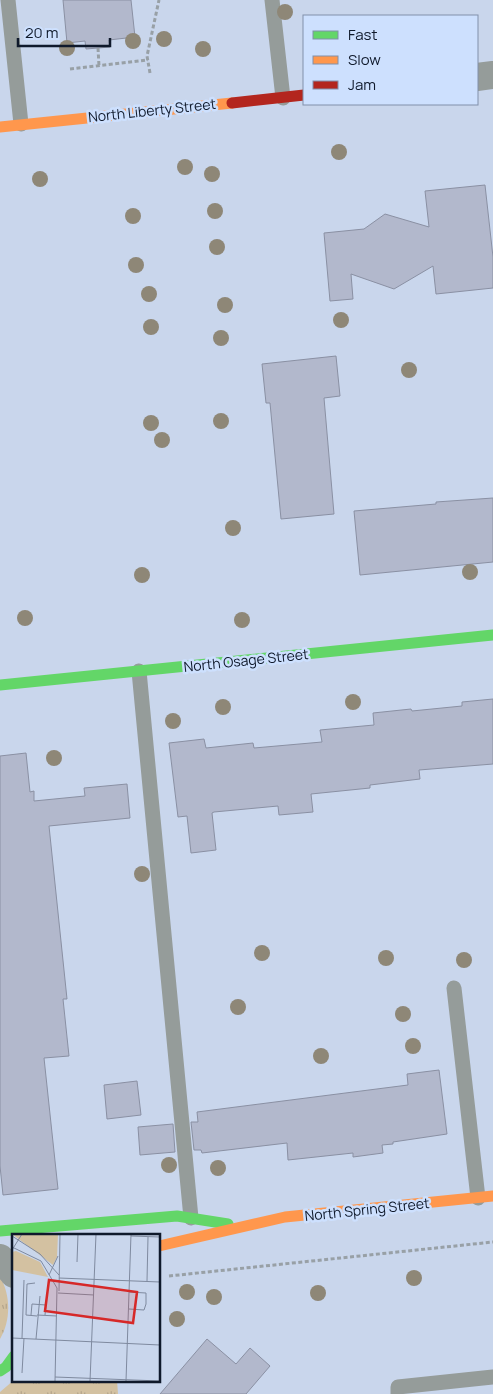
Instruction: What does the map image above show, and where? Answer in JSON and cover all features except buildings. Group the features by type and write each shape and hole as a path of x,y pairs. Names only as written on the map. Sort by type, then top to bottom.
{"street":[{"path":"478,77 493,75"},
{"name":"North Liberty Street","path":"0,127 303,95"},
{"name":"North Osage Street","path":"0,685 493,635"},
{"name":"North Spring Street","path":"160,1246 284,1217 486,1197"},
{"name":"North Spring Street","path":"0,1231 177,1216 242,1226"},
{"path":"0,1258 12,1272"},
{"path":"0,1371 12,1359"}],"lane":[{"path":"8,0 21,124"},
{"path":"272,0 283,98"},
{"path":"139,671 191,1218"},
{"path":"454,988 486,1197"},
{"path":"398,1394 398,1387 477,1387 493,1377"}],"path":[{"path":"150,73 147,56 159,0"},
{"path":"98,48 100,66"},
{"path":"70,69 148,60"},
{"path":"168,1276 493,1242"}],"green space":[{"path":"0,1277 8,1300 8,1316 0,1339"},
{"path":"12,1382 117,1382 118,1394 0,1394"}],"traffic: fast":[{"path":"0,685 493,635"},
{"path":"0,1231 177,1216 228,1224"},
{"path":"0,1371 12,1359"}],"traffic: slow":[{"path":"0,127 232,103"},
{"path":"160,1246 285,1217 493,1196"}],"traffic: jam":[{"path":"232,103 303,95"}]}
